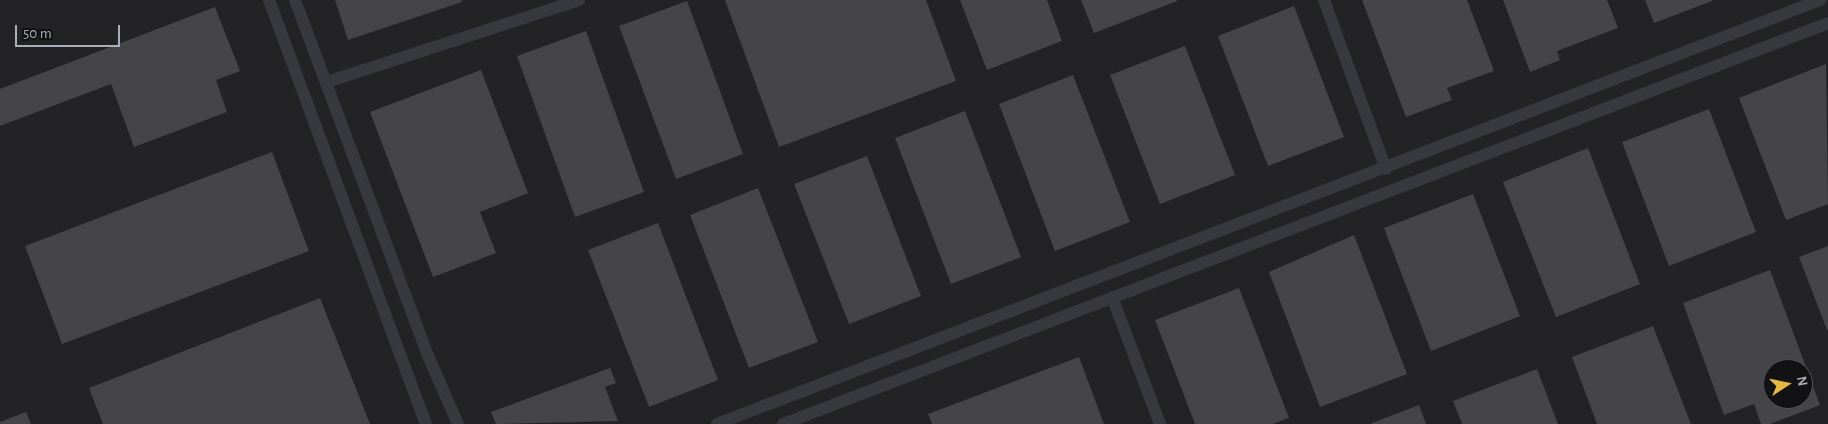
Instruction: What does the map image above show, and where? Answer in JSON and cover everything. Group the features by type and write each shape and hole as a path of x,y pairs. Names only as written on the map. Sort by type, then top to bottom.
{"street":[{"path":"269,0 426,424"},
{"path":"295,0 429,358 458,424"},
{"path":"327,82 579,0"},
{"path":"1324,0 1386,169"},
{"path":"717,424 1386,169 1820,0"},
{"path":"783,424 1828,23"},
{"path":"1112,297 1160,424"}],"shaded area":[{"path":"0,0 1828,0 1828,424 0,424"}],"building":[{"path":"335,0 462,0 462,2 348,40"},
{"path":"725,0 926,0 956,81 779,147"},
{"path":"960,0 1047,0 1062,41 987,70"},
{"path":"1081,0 1177,0 1177,1 1094,33"},
{"path":"1362,0 1467,0 1494,71 1447,88 1452,100 1406,117"},
{"path":"1503,0 1607,0 1618,28 1557,51 1560,60 1530,72"},
{"path":"1645,0 1712,0 1712,1 1654,23"},
{"path":"687,1 743,154 676,179 619,26"},
{"path":"1294,6 1344,137 1268,166 1218,36"},
{"path":"215,7 240,71 216,80 227,112 134,147 111,84 0,126 0,89"},
{"path":"586,31 644,192 575,217 517,56"},
{"path":"1185,46 1235,175 1160,204 1110,75"},
{"path":"1826,64 1828,204 1786,220 1739,98"},
{"path":"481,70 528,193 480,212 496,253 433,277 370,112"},
{"path":"1073,75 1130,222 1055,251 999,104"},
{"path":"1709,109 1756,232 1669,266 1622,142"},
{"path":"965,111 1021,257 951,284 895,138"},
{"path":"1588,148 1640,284 1556,317 1503,182"},
{"path":"272,152 309,251 62,344 25,246"},
{"path":"867,156 921,296 849,324 794,184"},
{"path":"758,188 818,342 749,368 690,215"},
{"path":"1473,194 1520,316 1431,351 1384,228"},
{"path":"658,223 718,380 649,407 588,250"},
{"path":"1354,235 1407,374 1320,407 1269,272"},
{"path":"1828,246 1828,330 1827,330 1799,257"},
{"path":"1770,270 1803,359 1763,359 1763,409 1809,409 1770,424 1761,424 1754,404 1724,415 1683,303"},
{"path":"1239,288 1289,418 1273,424 1195,424 1155,320"},
{"path":"320,298 370,424 103,424 89,388"},
{"path":"1653,326 1691,424 1597,424 1572,357"},
{"path":"1079,357 1104,424 932,424 928,414"},
{"path":"610,368 616,383 605,387 618,421 496,424 491,412"},
{"path":"1537,369 1558,424 1462,424 1453,401"},
{"path":"1813,386 1820,405 1813,408"},
{"path":"1419,405 1426,424 1372,424 1372,423"},
{"path":"26,412 31,424 0,424 0,422"}]}
